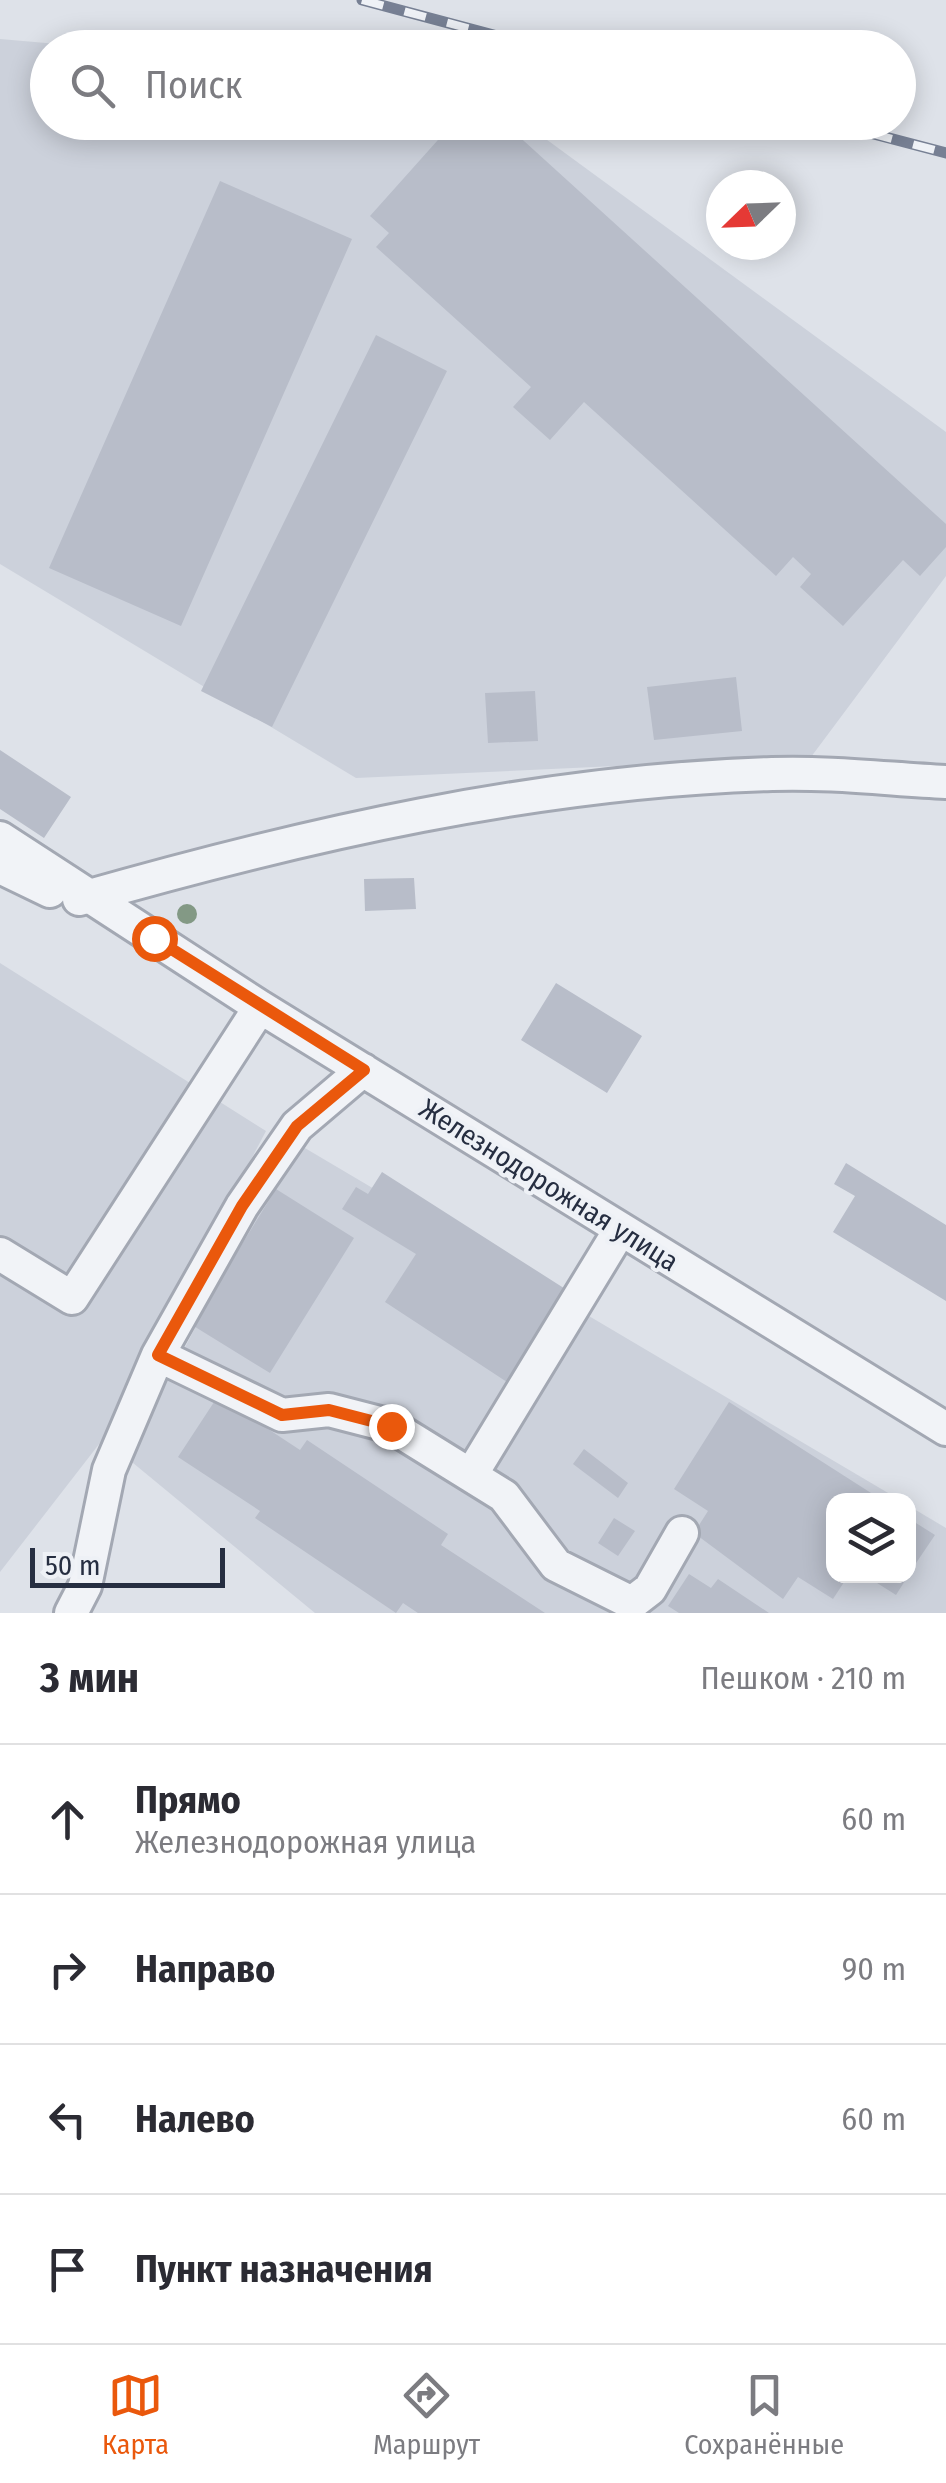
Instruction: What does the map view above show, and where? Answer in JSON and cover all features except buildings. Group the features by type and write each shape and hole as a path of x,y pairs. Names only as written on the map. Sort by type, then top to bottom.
{"street":[{"path":"80,899 357,828 610,784 775,774 946,782"},
{"name":"Железнодорожная улица","path":"0,838 80,899"},
{"name":"Железнодорожная улица","path":"0,867 80,899 154,938 620,1230 946,1428"},
{"path":"0,1254 72,1298 260,1007"},
{"path":"72,1613 85,1586 109,1470 158,1355 242,1206 297,1126 364,1070"},
{"path":"471,1475 620,1230"},
{"path":"158,1355 282,1415 329,1410 391,1426 504,1496 556,1565 636,1608 682,1533"}],"shaded area":[{"path":"0,39 30,42 30,140 547,140 706,260 946,432 946,576 811,757 356,778 0,564"},
{"path":"0,963 266,1131 103,1439 0,1572"},
{"path":"293,1141 888,1493 826,1493 826,1583 916,1583 916,1510 946,1528 946,1613 315,1613 127,1458"}],"railway":[{"path":"362,0 474,30"},
{"path":"897,140 946,153"}],"route":[{"path":"154,938 364,1070 297,1126 242,1206 158,1355 282,1415 329,1410 391,1426"}]}
